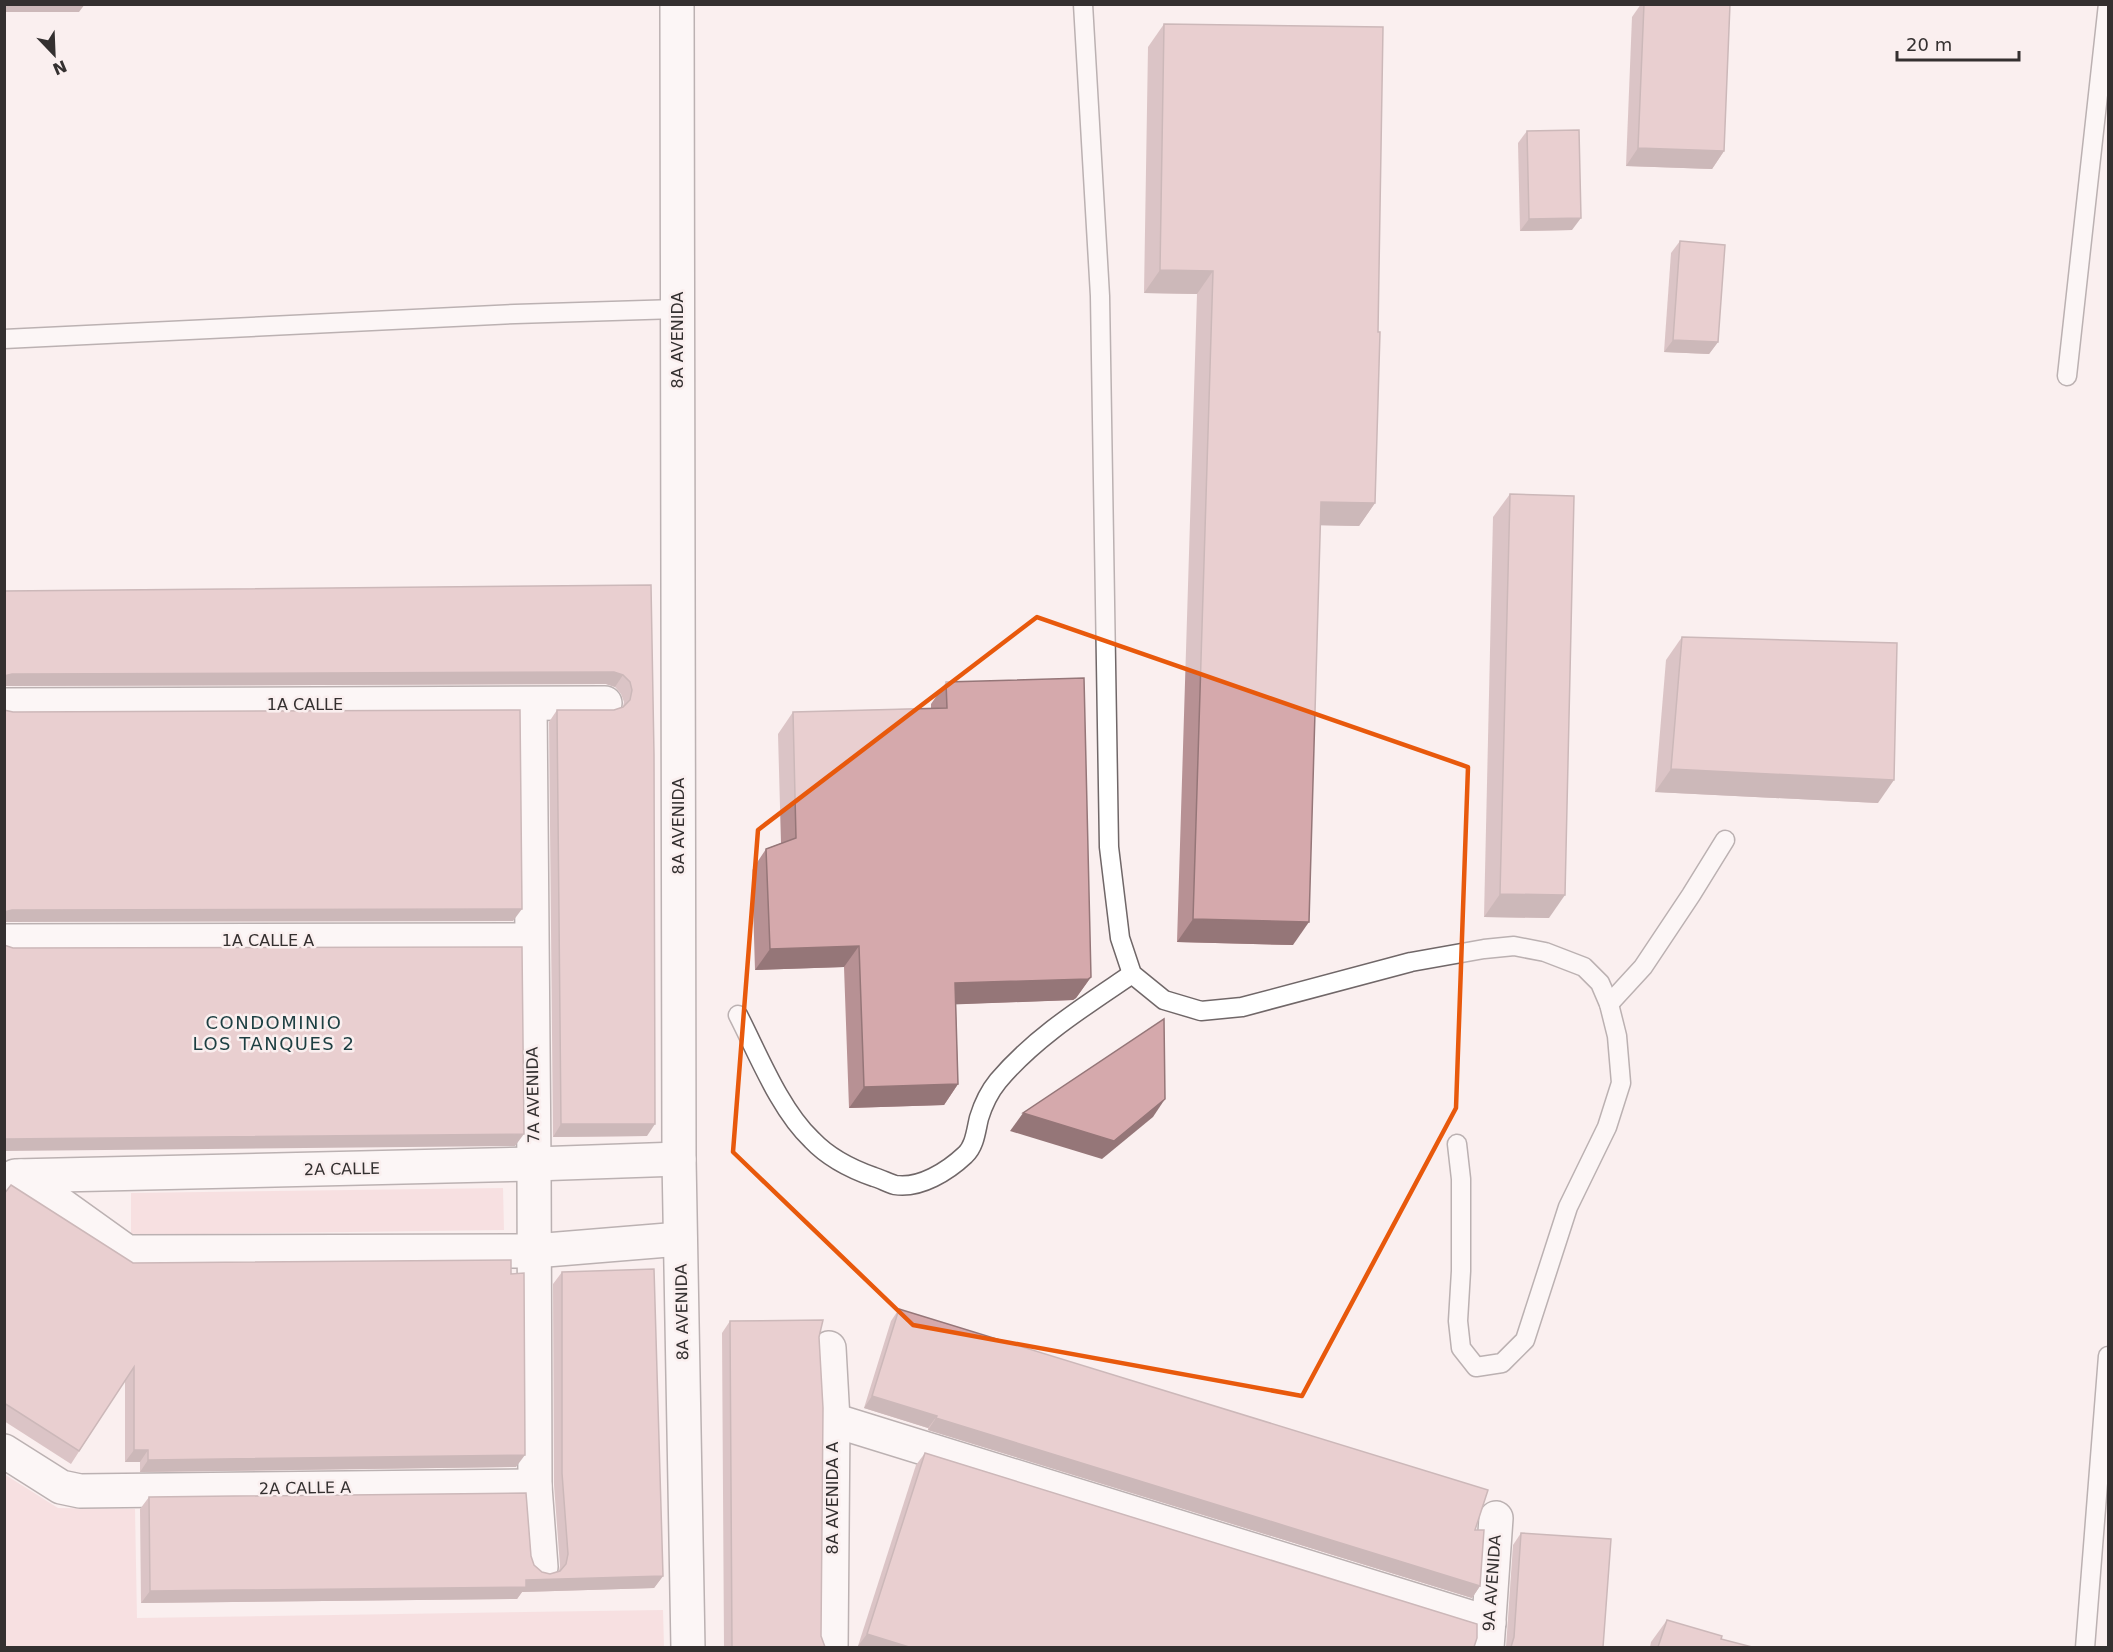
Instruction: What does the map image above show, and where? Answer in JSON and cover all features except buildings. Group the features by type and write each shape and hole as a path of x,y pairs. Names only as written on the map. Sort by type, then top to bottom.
{"street":[{"name":"8A AVENIDA","path":"676,4 679,1159 688,1647"},
{"name":"1A CALLE","path":"4,705 605,703"},
{"name":"7A AVENIDA","path":"530,704 535,1486"},
{"name":"1A CALLE A","path":"4,941 531,940"},
{"name":"2A CALLE","path":"13,1176 679,1159"},
{"path":"13,1176 127,1252 534,1251 680,1239"},
{"name":"8A AVENIDA A","path":"829,1348 833,1420 831,1647"},
{"path":"833,1420 1488,1635"},
{"name":"2A CALLE A","path":"4,1451 62,1487 80,1491 535,1486"},
{"path":"535,1486 542,1567"},
{"name":"9A AVENIDA","path":"1488,1635 1496,1518"}],"lane":[{"path":"1083,4 1100,296 1109,847 1120,938 1132,974 1164,1000 1201,1011 1242,1007 1411,962 1514,946 1545,952 1584,967 1600,983 1609,1004 1617,1036 1621,1083 1607,1127 1569,1207 1526,1340 1502,1363 1476,1367 1461,1348 1458,1321 1461,1271 1461,1179 1456,1144"},
{"path":"2067,376 2108,4"},
{"path":"4,339 515,314 677,309"},
{"path":"1609,1004 1643,968 1725,840"},
{"path":"738,1015 781,1097 812,1141 841,1163 856,1171 896,1185 915,1184 932,1178 952,1166 967,1153 976,1135 986,1098 997,1082 1034,1045 1132,974"},
{"path":"2085,1647 2109,1356"}],"highlighted area":[{"path":"1037,617 1468,767 1456,1108 1302,1396 913,1325 733,1152 758,830"}],"shaded area":[{"path":"503,1188 504,1230 131,1235 131,1193"},
{"path":"4,1474 58,1508 135,1509 137,1618 663,1610 664,1647 5,1647"}],"district":[{"name":"CONDOMINIO LOS TANQUES 2","path":"274,1032"}]}
